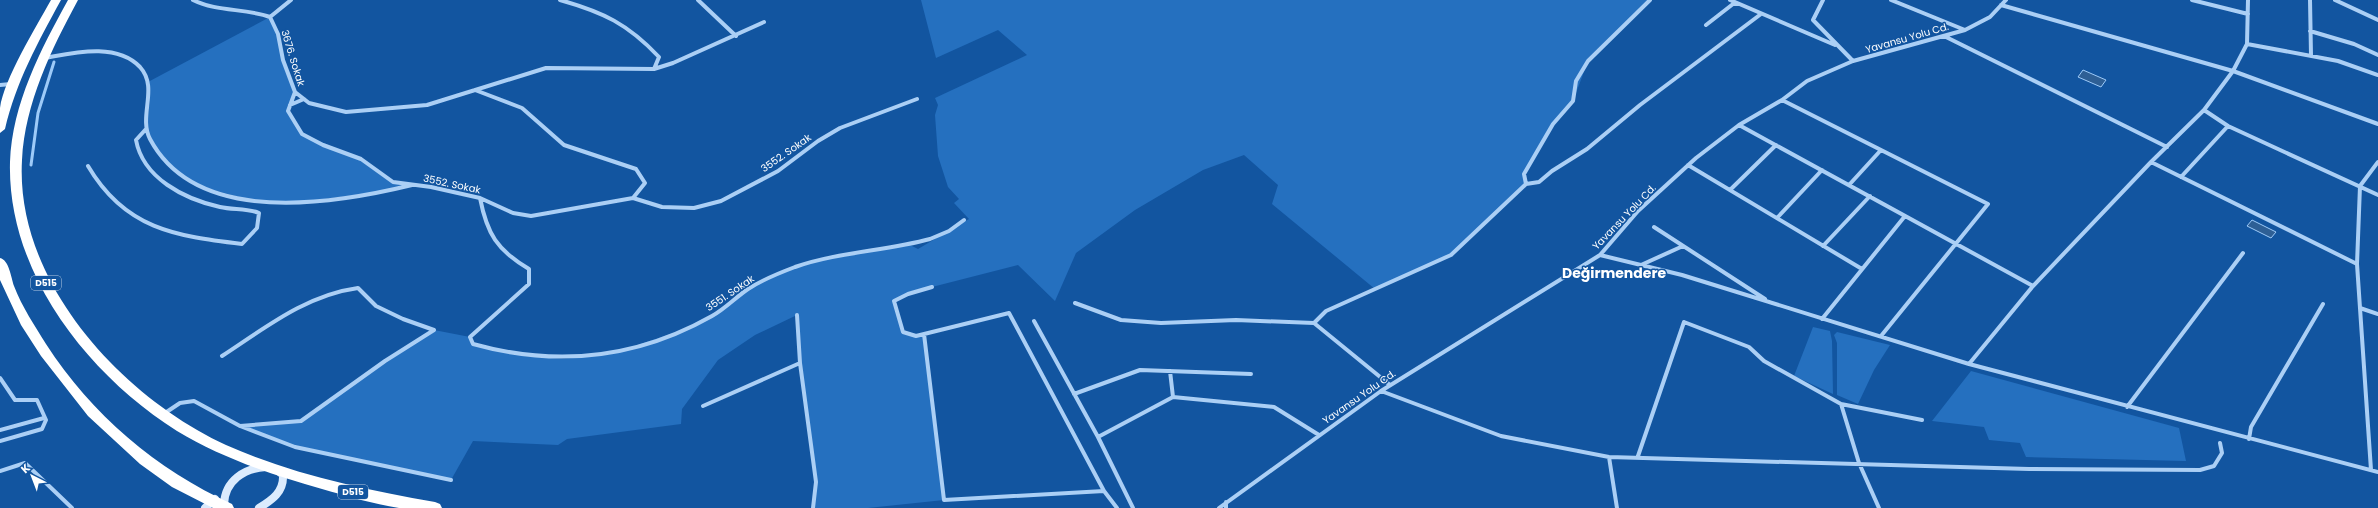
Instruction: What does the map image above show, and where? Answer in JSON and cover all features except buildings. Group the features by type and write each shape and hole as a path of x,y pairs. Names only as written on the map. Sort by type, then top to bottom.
{"highway":[{"path":"0,129 3,112 25,57 56,0"},
{"name":"D515","path":"74,0 34,78 25,111 16,161 17,191 24,231 35,262 53,298 79,333 113,373 163,415 220,447 273,467 340,489 384,500 435,508"},
{"path":"0,262 4,277 21,315 47,356 82,400 115,435 169,478 209,505 228,508"}],"main road":[{"path":"209,505 230,484 250,469 261,466 273,467 283,475 284,482 280,492 265,508"},
{"path":"228,508 224,504 223,496 230,484"},
{"path":"259,508 272,501"}],"street":[{"path":"193,0 203,5 259,13 270,17 290,0"},
{"path":"560,0 619,20 659,57 654,69"},
{"path":"698,0 736,36"},
{"path":"1526,184 1524,174 1553,124 1573,101 1576,80 1588,61 1650,0"},
{"path":"1730,0 1835,45"},
{"path":"1823,0 1812,20 1835,45 1853,61"},
{"path":"1891,0 1965,30"},
{"name":"Yavansu Yolu Cd.","path":"1218,508 1390,385 1600,255 1638,212 1688,165 1739,125 1782,100 1807,82 1853,61 1965,30 1990,17 2006,0"},
{"path":"2192,0 2248,14"},
{"path":"1969,364 2033,286 2151,162 2204,110 2233,71 2247,44 2248,0"},
{"path":"2310,0 2311,55"},
{"path":"2335,0 2378,20"},
{"path":"1706,25 1733,4 1738,4"},
{"path":"2001,5 2233,71 2378,124"},
{"path":"1314,323 1326,311 1451,255 1526,184 1539,182 1552,171 1587,149 1640,105 1721,46 1761,14"},
{"name":"3676. Sokak","path":"270,17 278,34 283,60 295,92 309,103 346,112 427,105 546,68 654,69 673,63 736,36 764,22"},
{"path":"2310,31 2354,44 2378,55"},
{"path":"1944,36 2167,147"},
{"path":"2247,44 2338,61 2378,75"},
{"path":"44,58 72,53 107,52 129,58 140,67 148,82 150,101 146,129 136,140 136,149 150,170 169,187 199,200 232,209 250,209 259,213 258,228 242,244 193,238 159,228 134,217 117,206 95,181 88,166"},
{"path":"0,85 14,84"},
{"path":"475,90 522,108 564,145 636,169 645,182 633,198"},
{"path":"295,92 288,111 302,134 323,145 361,158 393,182 415,185"},
{"path":"290,105 304,99"},
{"name":"3552. Sokak","path":"146,129 154,145 172,168 202,187 243,198 285,204 349,197 415,185 480,198 512,213 531,216 633,198 662,207 694,208 721,201 778,171 818,141 840,128 917,99"},
{"path":"1782,100 1988,204 1954,243 1881,336"},
{"path":"2204,110 2228,126 2378,195"},
{"path":"1739,125 2033,286"},
{"path":"2181,177 2228,126"},
{"path":"1730,190 1776,145"},
{"path":"1849,185 1881,150"},
{"path":"2151,162 2357,264"},
{"path":"2371,470 2357,264 2360,186 2378,162"},
{"path":"1688,165 1862,269"},
{"path":"1777,218 1822,170"},
{"path":"1823,246 1870,196"},
{"name":"3551. Sokak","path":"480,198 484,220 495,244 512,259 529,269 529,284 470,337 473,344 492,350 525,356 563,359 611,354 633,348 711,317 749,288 795,267 936,237 958,226 964,220"},
{"path":"1822,319 1905,216"},
{"path":"1654,227 1770,302"},
{"path":"1641,265 1683,246"},
{"path":"2126,407 2243,254"},
{"path":"1600,255 1682,274 1969,364 2126,407 2378,472"},
{"path":"932,287 908,294 894,301 903,332 916,336 1009,313 1104,491 1117,508"},
{"path":"222,356 302,306 324,294 342,288 358,288 376,306 403,320 434,330 385,361 301,421 240,426"},
{"path":"1075,303 1121,320 1148,322 1236,320 1314,323 1390,385"},
{"path":"2249,439 2251,427 2323,304"},
{"path":"2360,308 2378,314"},
{"path":"797,315 800,363 816,482 813,508"},
{"path":"1034,321 1098,437 1134,508"},
{"path":"1638,456 1684,322 1749,348 1764,362 1841,404 1922,420"},
{"path":"924,334 944,500 1104,491"},
{"path":"703,406 800,363"},
{"path":"1074,394 1140,370 1251,374"},
{"path":"1170,371 1173,396"},
{"path":"0,378 15,400 37,400 46,420 42,429 0,441"},
{"path":"1381,391 1501,436 1609,457 1638,456 2029,469 2200,470 2214,466 2222,453 2220,443"},
{"path":"1098,437 1173,396 1274,407 1319,435"},
{"path":"163,415 180,403 194,401 240,426 295,447 451,480"},
{"path":"1841,404 1859,463 1878,508"},
{"path":"0,430 44,418"},
{"path":"1609,457 1617,508"},
{"path":"0,471 25,463 72,508"},
{"path":"1226,502 1226,508"}],"shaded area":[{"path":"921,0 1650,0 1588,61 1573,101 1553,124 1524,174 1526,184 1451,255 1375,289 1272,204 1278,185 1244,155 1203,170 1135,210 1076,253 1055,301 1018,265 932,287 894,301 903,332 916,336 924,334 944,500 868,508 813,508 816,482 800,363 797,315 755,335 718,360 682,409 681,424 567,439 558,445 473,441 451,480 295,447 240,426 301,421 434,330 470,337 473,344 492,350 525,356 563,359 611,354 682,330 711,317 749,288 795,267 856,252 908,244 918,249 969,219 954,203 959,199 948,187 938,156 935,115 938,105 935,98 1027,55 998,30 936,58"},
{"path":"270,17 278,34 283,60 295,92 288,111 302,134 361,159 393,182 415,185 388,191 285,204 243,198 202,187 172,168 154,145 146,129 150,101 148,82"},
{"path":"2083,70 2106,80 2101,87 2078,77"},
{"path":"2252,220 2276,232 2271,238 2247,226"},
{"path":"1813,327 1830,331 1832,341 1833,394 1794,376"},
{"path":"1837,332 1890,345 1874,370 1858,404 1837,395 1837,343 1834,335"},
{"path":"1971,371 2179,428 2186,461 2026,457 2020,443 1989,440 1984,427 1932,421"}],"waterway":[{"path":"31,165 38,113 54,62"}],"district":[{"name":"Değirmendere","path":"1614,273"}]}
